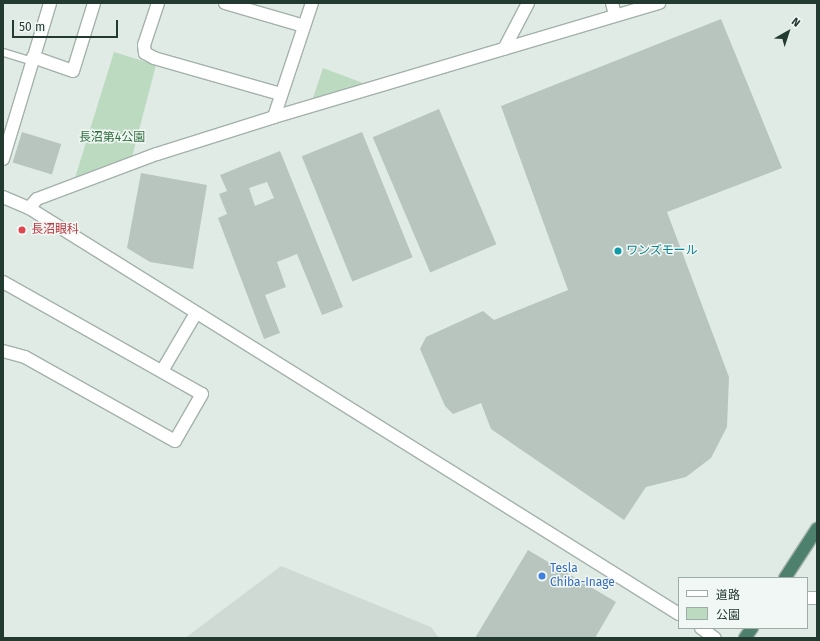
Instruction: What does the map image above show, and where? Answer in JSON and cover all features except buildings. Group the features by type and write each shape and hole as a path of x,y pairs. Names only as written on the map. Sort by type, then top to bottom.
{"highway":[{"path":"786,577 817,529"},
{"path":"746,638 751,629"}],"street":[{"path":"4,153 50,3"},
{"path":"33,59 72,71 94,3"},
{"path":"158,3 144,45 145,53 154,58 280,94"},
{"path":"225,3 304,26"},
{"path":"274,117 280,94 312,3"},
{"path":"504,49 528,3"},
{"path":"612,3 615,15"},
{"path":"29,208 37,199 157,154 274,117 658,3"},
{"path":"3,197 29,208 678,613"},
{"path":"3,282 202,394 175,441 25,357 3,350"},
{"path":"162,371 196,313"},
{"path":"702,629 715,638"}],"lane":[{"path":"3,52 33,59"}],"shaded area":[{"path":"281,566 431,627 439,638 185,638"}],"green space":[{"name":"長沼第4公園","path":"114,52 156,65 132,157 75,178"},
{"path":"323,68 371,86 312,101"}],"place":[{"name":"長沼眼科","path":"22,230"},
{"name":"ワンズモール","path":"618,251"},
{"name":"Tesla Chiba-Inage","path":"542,576"}]}
